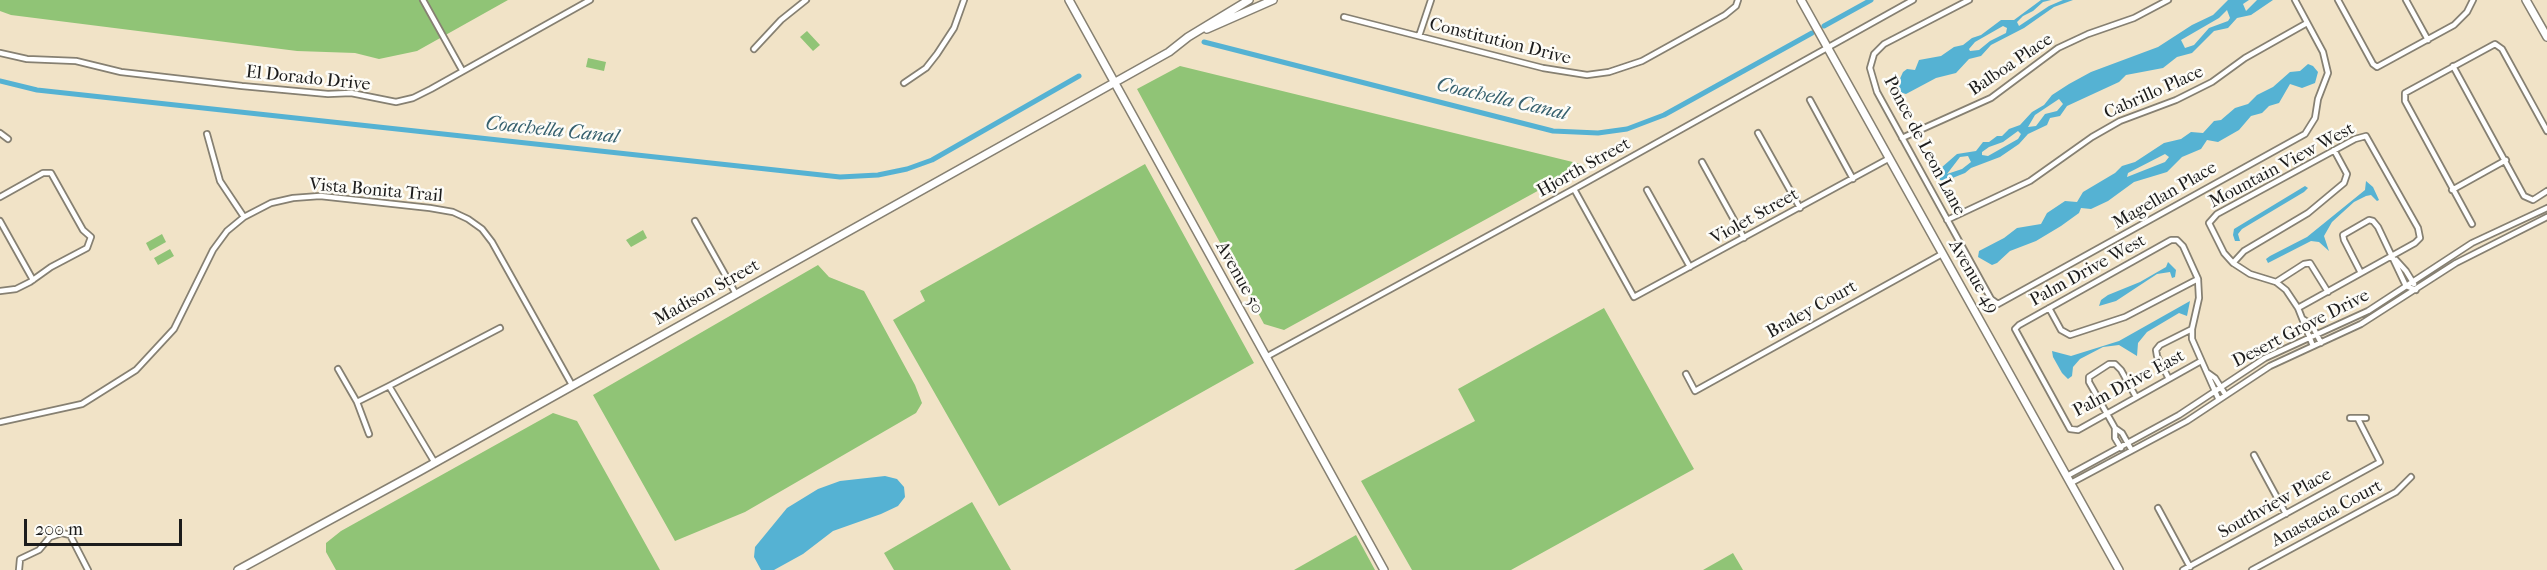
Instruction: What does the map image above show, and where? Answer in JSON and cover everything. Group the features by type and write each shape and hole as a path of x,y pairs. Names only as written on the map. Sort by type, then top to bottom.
{"street":[{"path":"423,0 462,70"},
{"name":"El Dorado Drive","path":"0,53 27,58 76,61 121,72 242,87 328,94 351,93 396,102 413,98 431,89 590,0"},
{"path":"754,49 781,20 806,0"},
{"path":"904,83 926,68 937,54 954,28 964,0"},
{"name":"Avenue 50","path":"1069,0 1384,570"},
{"name":"Madison Street","path":"238,570 435,463 1169,52 1188,37 1249,0"},
{"name":"Madison Street","path":"1188,37 1273,0"},
{"path":"1419,36 1431,0"},
{"name":"Constitution Drive","path":"1344,17 1554,70 1587,75 1609,72 1641,61 1725,15 1736,6 1738,0"},
{"name":"Avenue 49","path":"1800,0 2119,570"},
{"name":"Hjorth Street","path":"1266,357 1913,0"},
{"name":"Ponce de Leon Lane","path":"1969,0 1896,36 1877,49 1870,68 1874,86 1902,138 1991,299 1998,304"},
{"name":"Balboa Place","path":"1902,138 1991,98 2058,48 2088,34 2134,18 2168,0"},
{"name":"Magellan Place","path":"1998,304 2004,303 2305,134 2315,118 2321,91 2326,82 2327,63 2295,0"},
{"path":"2337,0 2373,64 2378,67 2454,25 2474,0"},
{"path":"2406,0 2428,40"},
{"path":"2526,0 2547,37"},
{"name":"Cabrillo Place","path":"1947,220 2036,178 2092,137 2120,121 2204,87 2245,58 2307,22"},
{"path":"2472,225 2403,96 2406,92 2491,45 2500,46 2547,131"},
{"path":"2453,66 2527,199 2533,201 2547,191"},
{"path":"1810,100 1853,179"},
{"path":"0,133 8,139"},
{"path":"1758,133 1800,208"},
{"path":"207,134 220,181 244,217"},
{"name":"Mountain View West","path":"2233,263 2224,253 2209,223 2217,214 2359,137 2368,137 2420,233 2419,241 2392,255"},
{"path":"2313,346 2298,308 2286,290 2276,282 2250,274 2233,263 2244,250 2308,213 2344,183 2347,174 2334,150"},
{"name":"Violet Street","path":"1574,189 1634,297 1888,159"},
{"path":"2452,190 2506,159"},
{"path":"1702,162 1744,238"},
{"path":"0,197 43,173 51,173 83,230 91,237 89,246 33,280 16,289 0,291"},
{"path":"1647,190 1690,267"},
{"name":"Vista Bonita Trail","path":"0,422 82,404 136,370 174,329 213,250 227,231 244,217 271,203 293,198 320,196 430,208 453,212 468,219 492,242 572,385"},
{"name":"Desert Grove Drive","path":"2069,479 2120,447 2179,415 2260,361 2368,311 2472,243 2547,208"},
{"name":"Desert Grove Drive","path":"2069,479 2180,425 2270,366 2369,320 2474,252 2547,217"},
{"path":"0,221 33,280"},
{"path":"694,221 736,294"},
{"path":"2361,273 2343,235 2365,221 2373,221 2406,286 2416,290"},
{"name":"Palm Drive West","path":"2070,429 2015,329 2019,324 2171,240 2176,240 2182,246 2198,279"},
{"name":"Braley Court","path":"1686,374 1695,391 1942,254"},
{"path":"2392,255 2416,290"},
{"path":"2298,308 2392,255"},
{"path":"2276,282 2304,264 2310,263 2328,292"},
{"path":"2049,308 2061,330 2070,335 2125,317 2198,279 2199,298 2192,329 2194,346 2218,398"},
{"path":"2303,319 2312,325 2320,343"},
{"path":"357,402 500,328"},
{"path":"2169,379 2156,350 2192,329"},
{"name":"Palm Drive East","path":"2070,429 2078,430 2201,361"},
{"path":"2131,449 2122,433 2115,428 2089,382 2089,377 2109,364 2115,364 2121,370 2136,397"},
{"path":"338,369 357,402 369,434"},
{"path":"2208,374 2215,378 2225,394"},
{"path":"389,386 435,463"},
{"path":"2350,418 2366,418"},
{"name":"Southview Place","path":"2183,570 2380,462 2358,419"},
{"path":"2115,428 2115,438 2123,453"},
{"path":"2253,455 2286,514"},
{"name":"Anastacia Court","path":"2252,570 2396,492 2411,477"},
{"path":"2158,508 2190,567"},
{"path":"19,570 18,563 23,557 39,550 50,537 66,533 70,535 88,570"}],"green space":[{"path":"0,0 508,0 417,51 379,59 355,53 297,51 11,15 0,11"},
{"path":"807,31 820,45 813,51 800,37"},
{"path":"588,58 606,62 604,71 586,67"},
{"path":"1180,66 1585,165 1284,330 1264,324 1137,89"},
{"path":"1145,164 1254,363 999,506 893,320 925,301 920,291"},
{"path":"643,230 647,238 631,247 626,240"},
{"path":"162,234 166,242 150,251 146,243"},
{"path":"170,249 174,256 158,265 154,258"},
{"path":"818,265 829,277 864,291 915,385 922,403 916,413 745,512 675,541 593,395"},
{"path":"1604,308 1694,469 1511,570 1412,570 1361,481 1475,421 1458,389"},
{"path":"553,413 577,421 660,570 336,570 326,552 326,543 341,531"},
{"path":"972,502 1011,570 894,570 884,553"},
{"path":"1356,535 1375,570 1294,570"},
{"path":"1733,553 1743,570 1703,570"}],"water":[{"path":"2041,0 2051,0 2043,2 2023,16 2017,22 2019,26 2049,6 2063,0 2073,0 2054,7 2024,28 1991,45 1981,56 1969,59 1956,73 1936,78 1906,94 1899,92 1898,83 1903,72 1907,69 1915,70 1919,60 1941,56 1954,47 1963,45 1981,35 2001,20 2014,20","holes":["2003,26 2007,28 2006,33 1979,50 1970,51 1969,49 1975,42"]},
{"path":"2228,0 2249,0 2243,4 2246,11 2257,0 2273,0 2251,15 2237,18 2228,28 2214,31 2192,53 2177,57 2163,68 2126,75 2119,82 2067,106 2060,116 2050,118 2047,125 2028,134 2019,144 2000,157 1945,181 1940,180 1938,173 1941,168 1957,154 1976,151 1983,142 1989,142 2020,125 2032,112 2044,105 2052,95 2069,84 2091,72 2158,47 2192,25 2213,15","holes":["2227,10 2230,18 2228,21 2209,28 2194,45 2185,48 2181,40 2219,18","2059,99 2063,104 2057,111 2045,114 2036,126 2028,127 2035,115","2018,131 2021,134 2018,139 1988,156 1982,155 1982,152 1989,147 2003,142","1968,156 1971,162 1962,169 1947,174 1960,157"]},
{"path":"2308,64 2313,66 2318,72 2315,83 2302,88 2290,84 2279,103 2269,106 2262,113 2251,116 2239,130 2218,142 2207,140 2201,149 2182,157 2167,172 2134,182 2108,201 2091,209 2081,208 2079,213 2061,226 2036,241 2010,251 1997,263 1992,265 1978,257 1979,251 2004,238 2017,228 2041,224 2047,213 2065,201 2077,202 2083,192 2115,173 2122,166 2135,162 2164,143 2181,139 2191,132 2203,133 2214,121 2221,120 2235,108 2248,104 2290,72 2300,71","holes":["2165,154 2169,157 2165,162 2127,177 2128,173"]},
{"path":"2366,181 2373,187 2379,200 2377,201 2371,195 2366,196 2354,202 2332,222 2324,236 2329,251 2319,242 2311,241 2268,263 2266,259 2307,237 2365,190"},
{"path":"2305,186 2308,188 2304,192 2242,229 2238,234 2240,241 2235,241 2234,229"},
{"path":"2168,262 2176,270 2175,277 2172,278 2170,272 2157,274 2116,301 2099,306 2101,300 2108,295 2140,282 2166,267"},
{"path":"2190,301 2187,316 2179,313 2147,332 2138,343 2137,356 2119,345 2103,347 2080,359 2073,367 2072,376 2068,379 2053,357 2052,351 2071,356 2119,341"},
{"path":"885,476 897,479 904,487 905,497 898,506 833,531 803,554 774,570 761,570 754,557 755,547 787,508 818,489 840,481"}],"waterway":[{"name":"Coachella Canal","path":"1824,26 1871,0"},
{"name":"Coachella Canal","path":"1204,42 1553,131 1598,133 1627,129 1664,115 1812,33"},
{"name":"Coachella Canal","path":"0,81 37,90 840,177 878,175 907,169 932,160 1079,76"}]}
